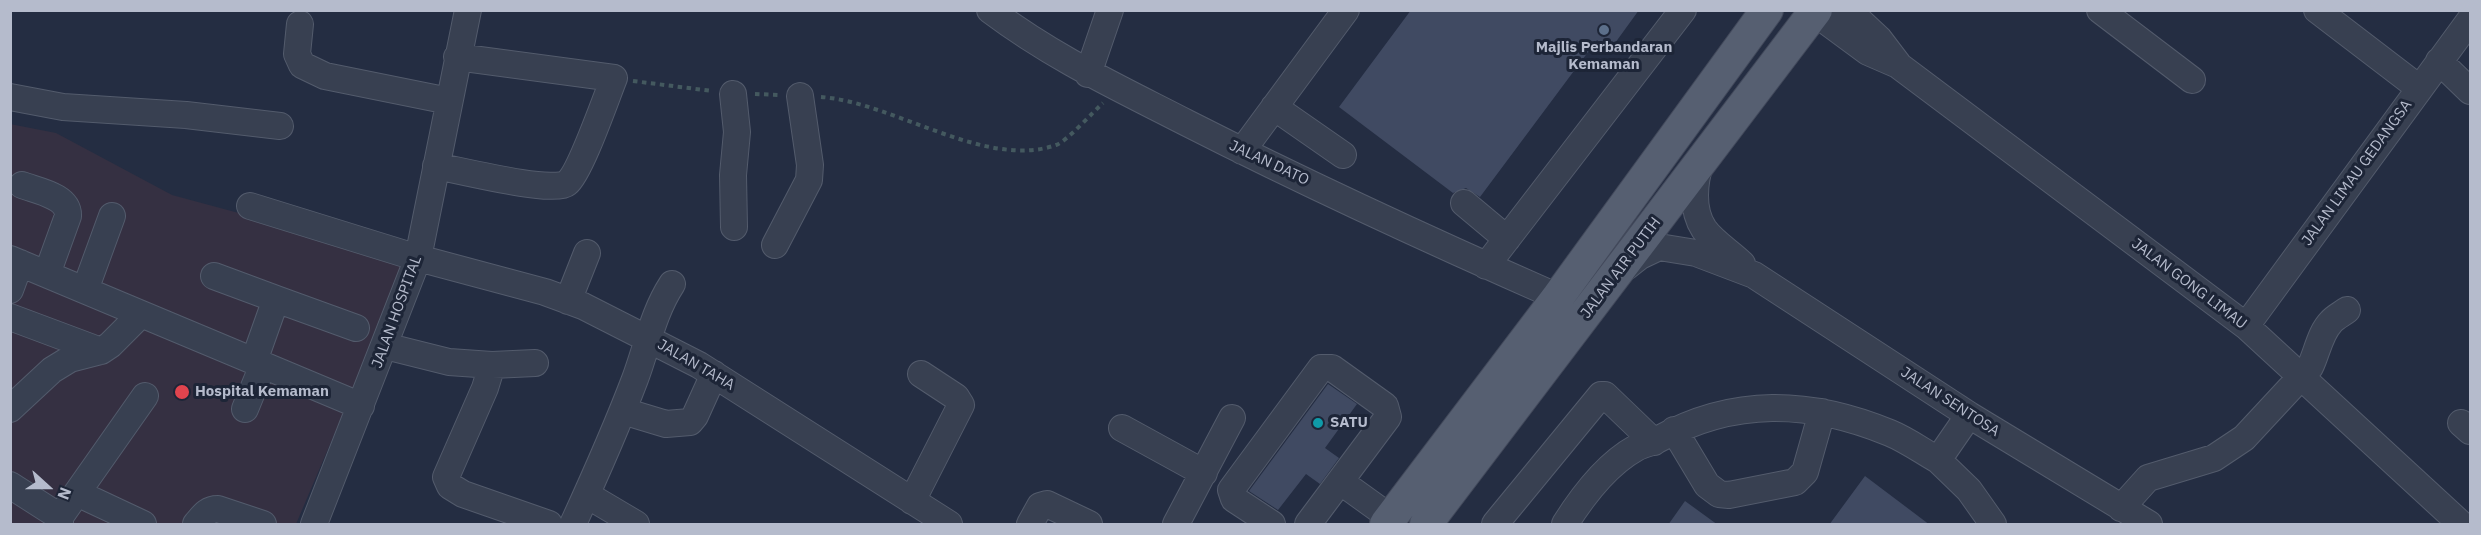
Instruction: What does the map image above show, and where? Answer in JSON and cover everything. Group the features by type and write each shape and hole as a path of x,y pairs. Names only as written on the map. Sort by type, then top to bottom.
{"main road":[{"path":"1388,521 1558,297 1767,10"},
{"name":"JALAN AIR PUTIH","path":"1426,525 1814,11"}],"street":[{"path":"436,166 527,184 558,188 567,184 579,164 614,78 457,57 468,10"},
{"name":"JALAN DATO","path":"990,10 1023,35 1088,74 1242,151 1486,266 1558,297"},
{"path":"1088,74 1110,10"},
{"path":"1242,151 1346,10"},
{"path":"1486,266 1683,10"},
{"name":"JALAN GONG LIMAU","path":"1848,10 1880,39 1898,65"},
{"path":"2100,10 2192,80"},
{"path":"2317,10 2419,88"},
{"name":"JALAN GONG LIMAU","path":"1814,11 1868,52 1898,65 2246,326 2463,523"},
{"name":"JALAN LIMAU GEDANGSA","path":"2246,326 2470,20"},
{"path":"300,24 297,54 302,65 325,75 449,101"},
{"name":"JALAN HOSPITAL","path":"314,525 418,258 457,57"},
{"path":"2439,61 2470,91"},
{"path":"733,93 737,132 733,175 734,227"},
{"path":"775,245 809,180 810,165 800,96"},
{"path":"10,97 63,107 186,115 280,126"},
{"path":"1274,107 1343,155"},
{"path":"1702,159 1695,189 1700,220 1705,230 1754,275"},
{"path":"22,185 55,198 66,204 69,209 47,274"},
{"path":"1464,203 1507,239"},
{"name":"JALAN TAHA","path":"250,206 418,258 545,292 568,301 650,339 714,374 946,524"},
{"path":"85,290 112,216"},
{"path":"1615,277 1640,256 1659,247 1696,253 1754,275"},
{"path":"568,301 587,253"},
{"path":"10,290 15,261 361,406"},
{"name":"JALAN SENTOSA","path":"1754,275 1969,415 2149,525"},
{"path":"214,276 356,328"},
{"path":"573,525 609,448 650,339 660,302 672,284"},
{"path":"245,409 276,299"},
{"path":"2121,508 2148,478 2214,458 2244,438 2299,376 2310,367 2318,353 2325,331 2331,322 2347,310"},
{"path":"10,409 62,364 101,351 118,338 141,314"},
{"path":"10,317 101,351"},
{"path":"384,346 449,362 492,365 535,363"},
{"path":"492,365 485,388 446,477 447,482 463,494 549,525"},
{"path":"1272,525 1234,500 1231,490 1321,368 1326,367 1332,368 1385,406 1388,417 1308,525"},
{"path":"623,411 666,424 690,422 714,374"},
{"path":"912,501 961,405 956,397 921,374"},
{"path":"1495,525 1601,395 1605,395 1664,436 1707,485 1719,494 1729,495 1795,482 1804,472 1822,412"},
{"path":"10,485 60,521 145,396"},
{"path":"1565,525 1589,491 1614,465 1636,448 1735,410 1774,407 1822,412 1891,433 1938,460 1969,490 1993,525"},
{"path":"1938,460 1969,415"},
{"path":"1176,525 1232,418"},
{"path":"1122,428 1204,473"},
{"path":"1341,482 1388,521"},
{"path":"77,493 143,525"},
{"path":"587,495 636,525"},
{"path":"1030,525 1040,507 1047,504 1089,525"},
{"path":"196,525 211,509 218,509 262,525"}],"path":[{"path":"614,78 733,93 800,96 856,102 955,137 1021,151 1057,145 1119,88"}],"shaded area":[{"name":"Hospital Kemaman","path":"10,124 56,133 172,195 409,259 296,524 11,524"}],"building":[{"path":"1411,10 1639,10 1610,50 1597,40 1480,197 1466,188 1453,193 1339,107"},
{"name":"SATU","path":"1328,384 1357,404 1325,448 1339,458 1320,484 1306,474 1278,510 1249,491"},
{"path":"1865,476 1930,525 1829,525"},
{"path":"1685,501 1718,525 1668,525"}],"place":[{"name":"Majlis Perbandaran Kemaman","path":"1604,30"},
{"name":"Hospital Kemaman","path":"182,392"},
{"name":"SATU","path":"1318,423"}]}
